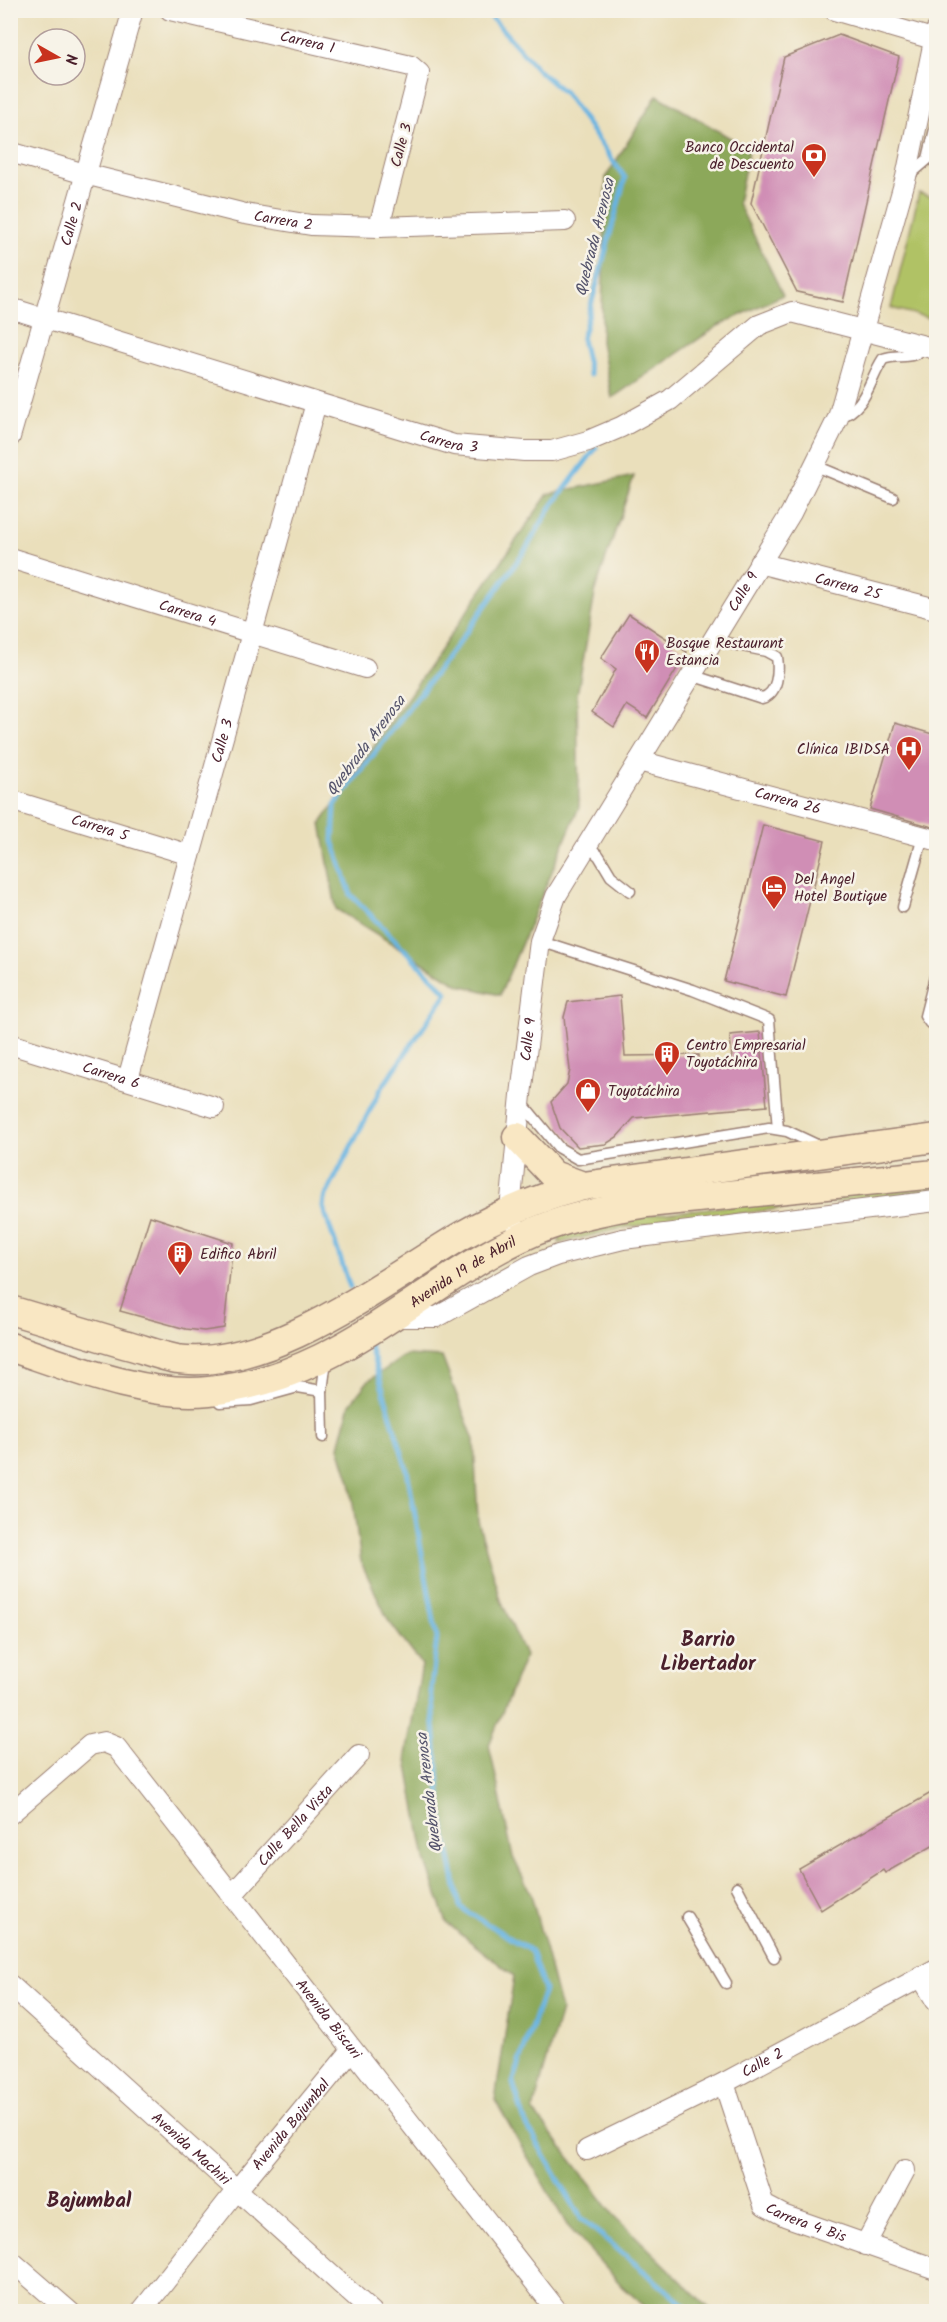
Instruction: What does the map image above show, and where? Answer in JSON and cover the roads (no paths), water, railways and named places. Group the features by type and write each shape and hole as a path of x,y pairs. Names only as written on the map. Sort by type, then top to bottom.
{"main road":[{"path":"517,1137 553,1175 583,1186"},
{"name":"Avenida 19 de Abril","path":"10,1310 177,1359 209,1359 243,1353 287,1337 330,1316 462,1236 510,1210 549,1195 583,1186 828,1150 936,1137"},
{"name":"Avenida 19 de Abril","path":"10,1347 86,1372 153,1389 208,1392 253,1384 286,1375 327,1356 518,1239 571,1219 647,1203 936,1174"}],"street":[{"name":"Calle 2","path":"10,437 133,10"},
{"name":"Carrera 1","path":"170,10 411,66"},
{"path":"834,10 936,37"},
{"name":"Calle 9","path":"518,1239 510,1210 520,1101 540,941 556,896 759,563 816,466 838,418 906,177 934,64 936,37"},
{"name":"Calle 3","path":"379,227 417,85 419,73 411,66"},
{"name":"Carrera 2","path":"10,152 85,174 245,214 311,225 379,227 565,221"},
{"name":"Carrera 3","path":"10,308 454,445 524,451 552,451 621,427 670,400 759,325 792,312 931,348"},
{"name":"Calle 3","path":"128,1079 316,403"},
{"name":"Carrera 4","path":"10,558 365,668"},
{"name":"Carrera 25","path":"759,563 936,609"},
{"name":"Carrera 26","path":"639,761 930,839"},
{"name":"Carrera 5","path":"10,800 190,855"},
{"name":"Carrera 6","path":"10,1044 214,1107"},
{"path":"394,1317 437,1317 489,1291 529,1266 558,1255 623,1239 936,1201"},
{"name":"Avenida Biscuri","path":"10,1814 90,1745 104,1742 116,1747 558,2311"},
{"name":"Calle Bella Vista","path":"232,1895 358,1755"},
{"name":"Calle 2","path":"587,2150 724,2083 929,1972"},
{"path":"929,1972 936,2001"},
{"name":"Avenida Machiri","path":"10,1985 372,2312"},
{"name":"Avenida Bajumbal","path":"141,2312 236,2191 352,2050"},
{"name":"Carrera 4 Bis","path":"724,2083 764,2205 785,2216 936,2269"},
{"path":"865,2245 905,2170"},
{"path":"10,2260 70,2312"}],"lane":[{"path":"906,177 928,159 936,125"},
{"path":"838,418 852,414 860,405 883,359 890,356 911,357 931,348"},
{"path":"816,466 893,498"},
{"path":"691,675 762,698 769,696 773,691 779,668 777,657 766,651 713,640"},
{"path":"903,907 930,839"},
{"path":"586,844 599,856 611,876 630,891"},
{"path":"540,941 693,990 769,1020 778,1129"},
{"path":"936,975 925,1016 927,1020 936,1024"},
{"path":"520,1101 558,1148 579,1159 769,1128 787,1131 828,1150"},
{"path":"323,1437 322,1391 327,1356"},
{"path":"187,1390 199,1403 251,1400 298,1387 322,1391"},
{"path":"737,1887 774,1957"},
{"path":"687,1917 726,1983"}],"waterway":[{"name":"Quebrada Arenosa","path":"485,10 539,71 566,94 625,178 582,339 590,375"},
{"name":"Quebrada Arenosa","path":"350,1287 323,1207 324,1199 381,1089 447,993 351,895 333,841 335,805 460,641 526,549 551,507 596,448"},
{"name":"Quebrada Arenosa","path":"369,1343 407,1470 437,1638 431,1689 442,1819 460,1907 531,1951 544,1990 513,2083 525,2122 581,2218 692,2312"}],"place":[{"name":"Banco Occidental de Descuento","path":"814,179"},
{"name":"Bosque Restaurant Estancia","path":"647,675"},
{"name":"Clínica IBIDSA","path":"909,772"},
{"name":"Del Angel Hotel Boutique","path":"774,911"},
{"name":"Centro Empresarial Toyotáchira","path":"667,1077"},
{"name":"Toyotáchira","path":"588,1114"},
{"name":"Edifico Abril","path":"180,1277"}],"district":[{"name":"Barrio Libertador","path":"708,1651"},
{"name":"Bajumbal","path":"89,2200"}]}
